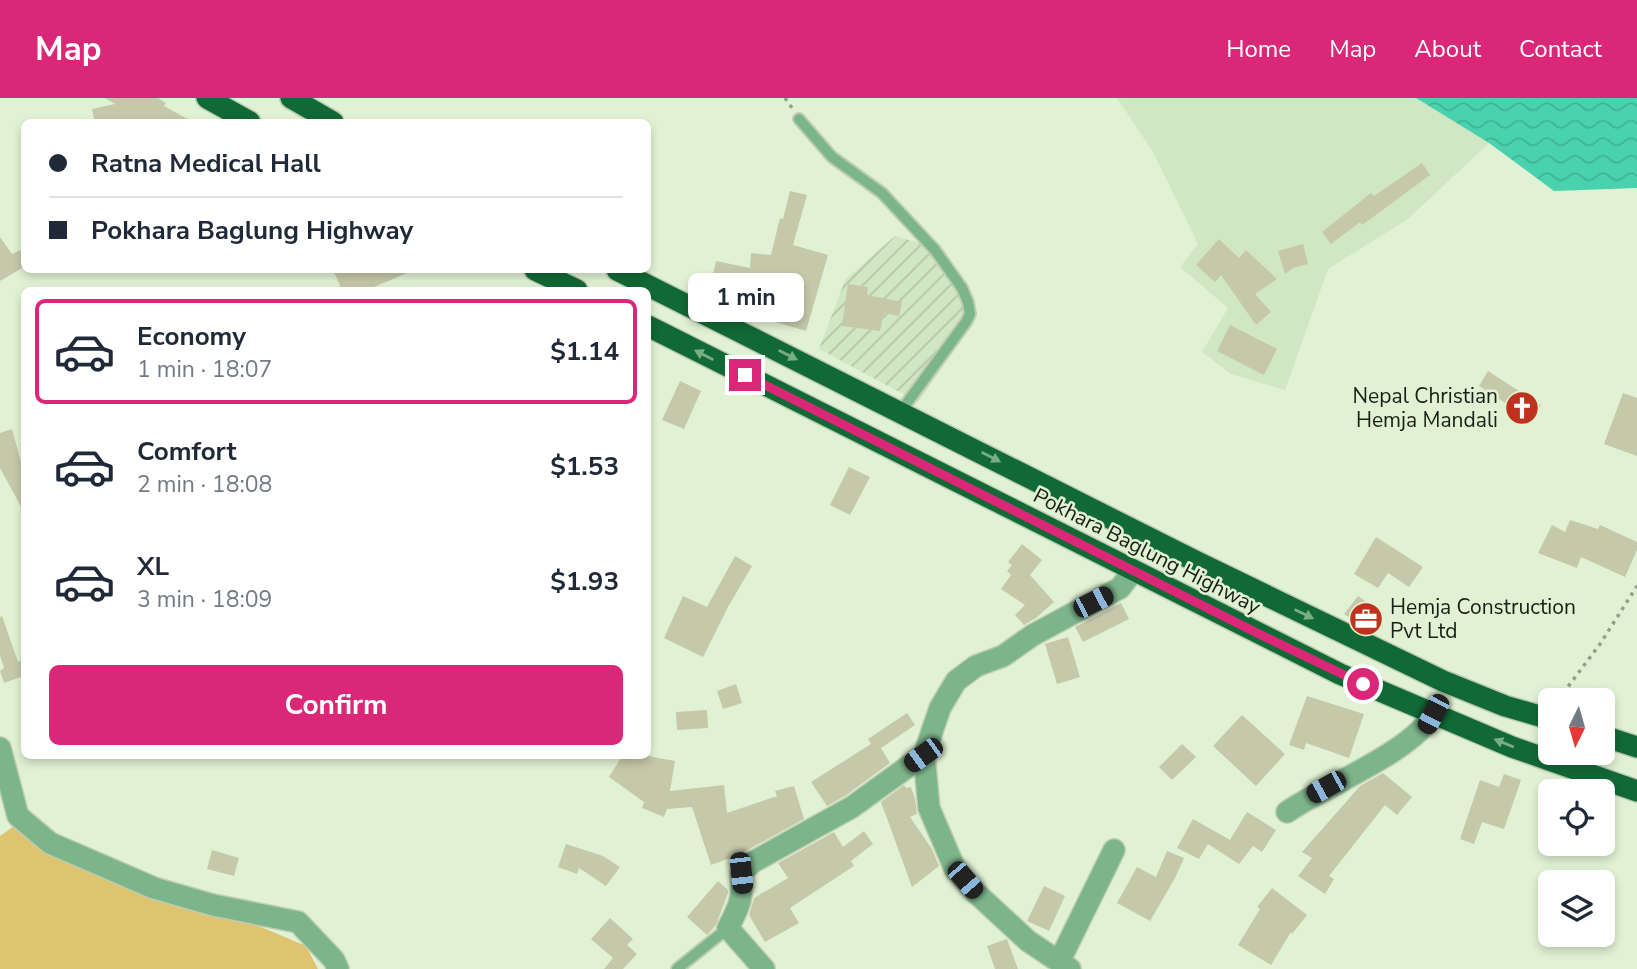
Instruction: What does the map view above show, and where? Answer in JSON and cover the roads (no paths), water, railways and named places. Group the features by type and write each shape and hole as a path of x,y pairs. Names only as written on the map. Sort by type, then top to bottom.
{"highway":[{"path":"207,98 245,119"},
{"path":"291,98 328,119"},
{"path":"541,273 571,287"},
{"name":"Pokhara Baglung Highway","path":"623,273 1209,568 1443,681 1505,706 1538,716"},
{"name":"Pokhara Baglung Highway","path":"651,328 1340,674 1556,764 1637,791"},
{"path":"1615,740 1637,747"}],"street":[{"path":"1114,850 1065,966 1028,941 975,892 955,869 929,808 923,755 940,708 956,681 976,666 1003,656 1033,635 1121,588 1133,571"},
{"path":"1287,812 1410,741 1426,727 1433,714"},
{"path":"0,748 18,816 50,843 155,888 213,905 298,922 334,960 338,969"},
{"path":"764,969 728,928 743,890 741,873 753,862 852,807 923,755"}],"lane":[{"path":"799,119 832,157 872,184 910,222 950,270 968,302 970,314 966,321 901,411"},
{"path":"677,969 728,928"}],"water":[{"path":"1416,98 1637,98 1637,188 1554,191 1489,143"}],"place":[{"name":"Nepal Christian Hemja Mandali","path":"1522,408"},
{"name":"Hemja Construction Pvt Ltd","path":"1366,619"}]}
